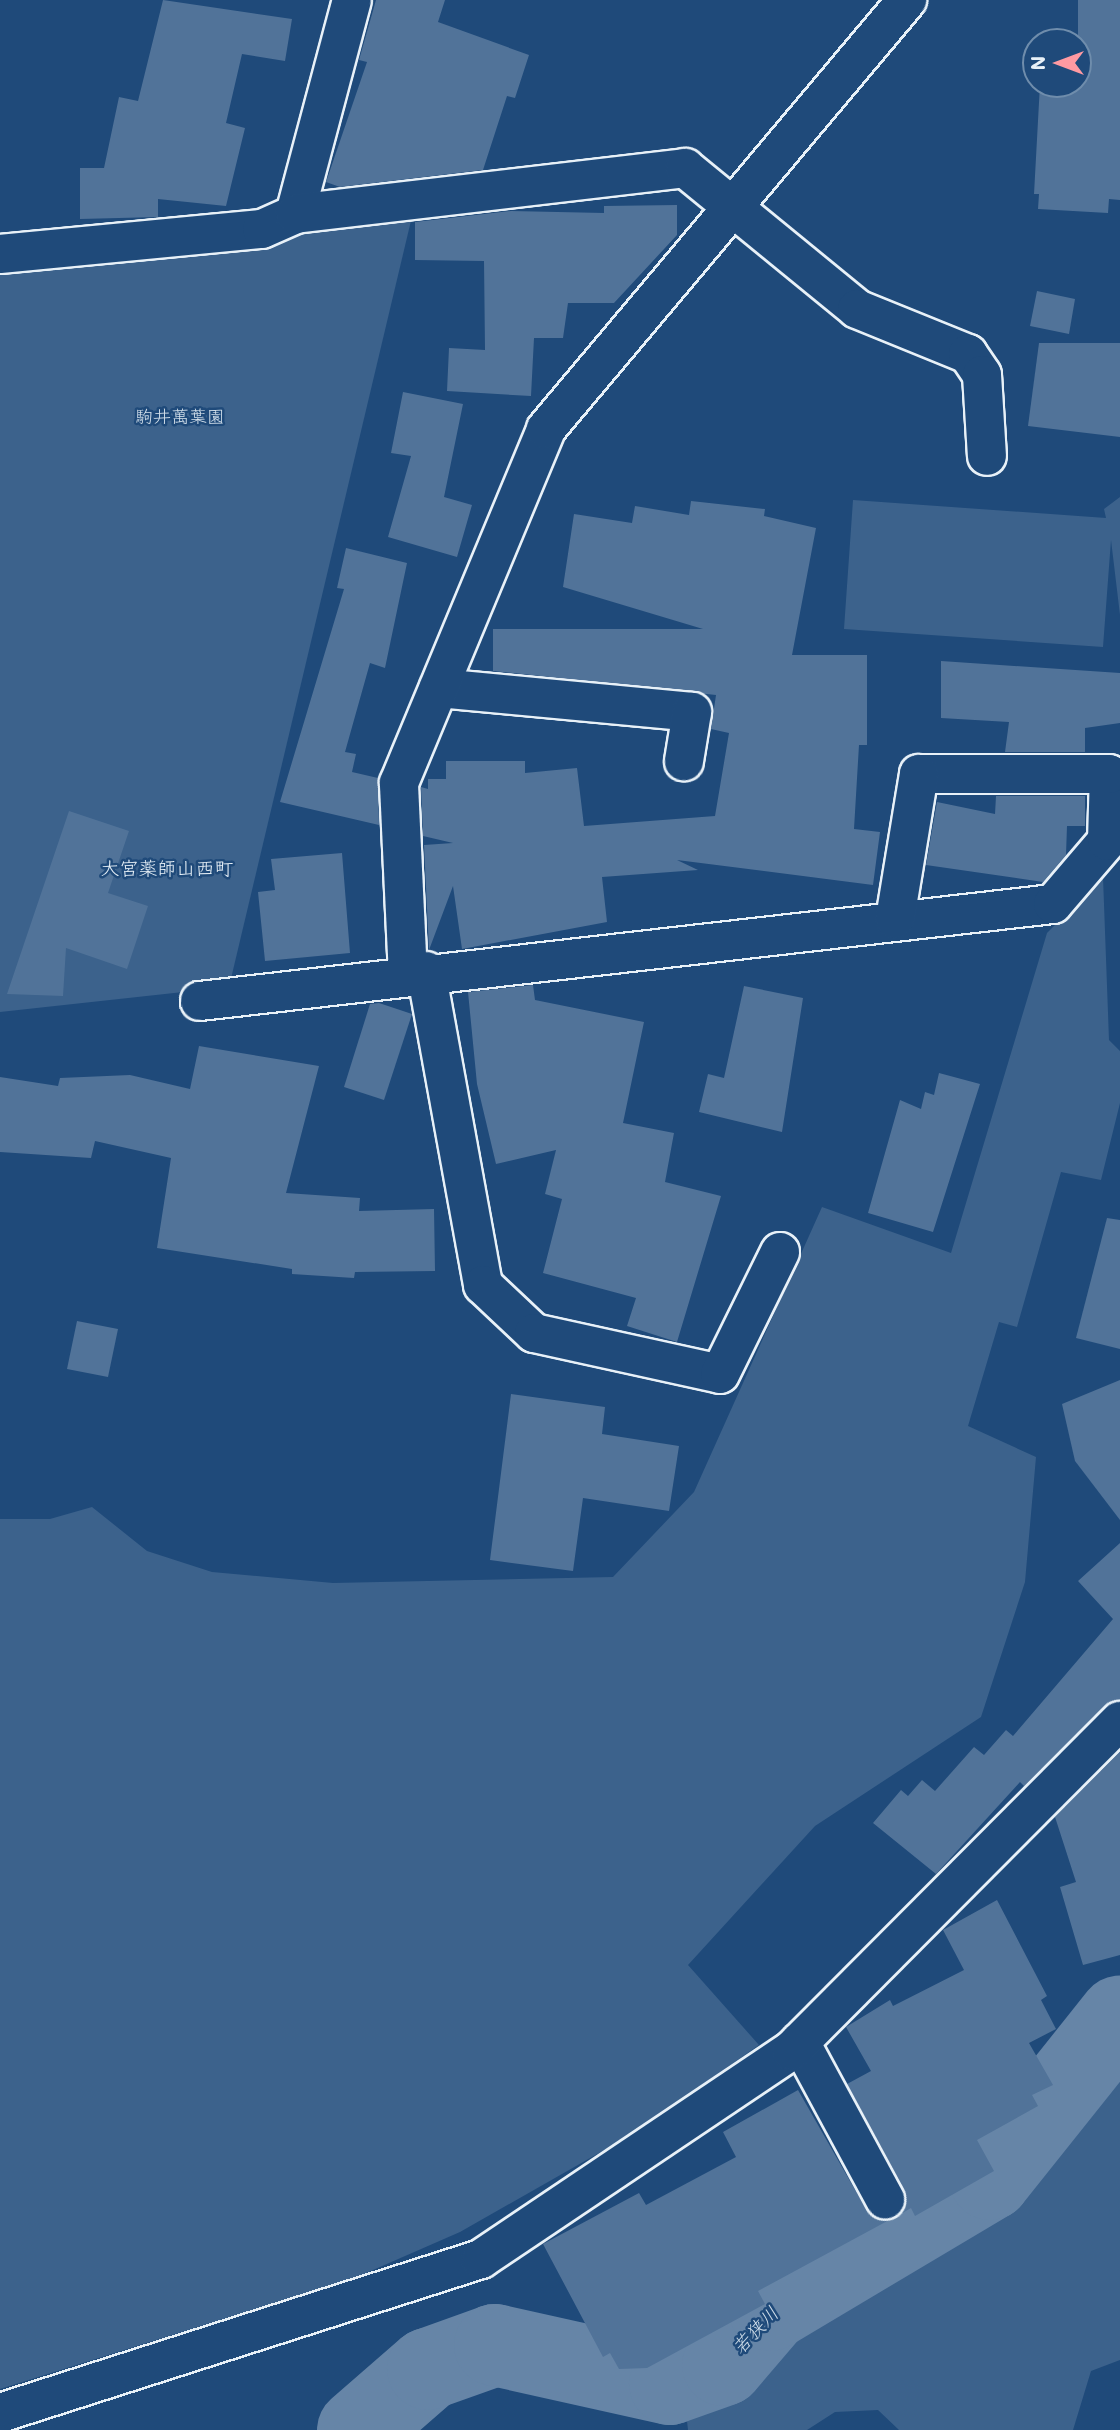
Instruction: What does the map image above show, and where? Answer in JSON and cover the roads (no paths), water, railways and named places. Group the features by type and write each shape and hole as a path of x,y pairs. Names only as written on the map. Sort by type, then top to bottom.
{"street":[{"path":"295,214 352,0"},
{"path":"780,1252 720,1374 534,1333 484,1285 417,974 399,783 546,429 907,0"},
{"path":"0,254 262,229 295,214 685,168 857,309 968,354 982,375 987,456"},
{"path":"439,688 692,712 684,761"},
{"path":"200,1001 895,919 1054,904 1107,841 1109,774 919,774 895,919"},
{"path":"0,2413 481,2259 800,2042 1120,1721"},
{"path":"800,2042 885,2199"}],"waterway":[{"name":"若狭川","path":"358,2430 428,2369 495,2345 670,2384 723,2365 770,2310 990,2179 1120,2016"},
{"path":"373,2416 385,2430"}],"district":[{"name":"大宮薬師山西町","path":"167,868"}],"park label":[{"name":"駒井萬葉園","path":"180,416"}]}
